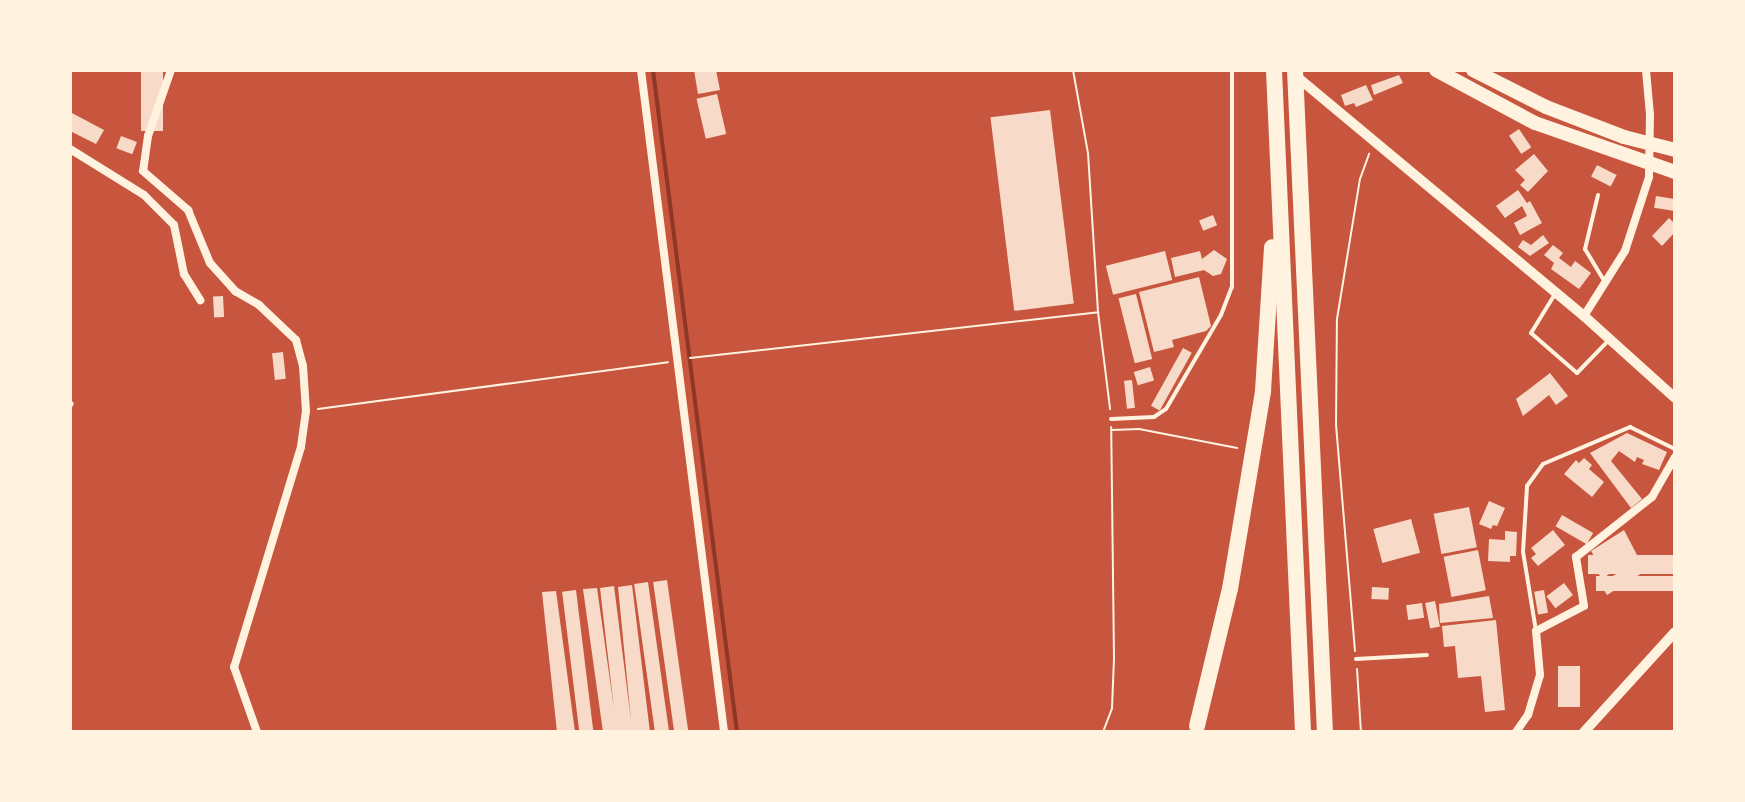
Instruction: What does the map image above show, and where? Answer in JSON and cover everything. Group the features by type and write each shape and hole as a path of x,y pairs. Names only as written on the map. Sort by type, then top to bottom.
{"highway":[{"path":"1274,70 1303,732"},
{"path":"1295,70 1325,732"},
{"path":"1436,70 1535,123 1675,172"},
{"path":"1473,70 1546,107 1624,137 1675,150"},
{"path":"1196,730 1230,589 1263,391 1277,161"}],"street":[{"path":"171,70 148,136 143,171 188,210 210,263 235,291 259,305 296,340 303,366 306,411 301,447 234,667 257,732"},
{"path":"641,70 680,360 724,732"},
{"path":"1289,70 1584,316 1675,398"},
{"path":"1584,316 1625,251 1649,177 1650,115 1646,70"},
{"path":"70,149 144,195 174,225 184,274 200,300"},
{"path":"174,225 188,210"},
{"path":"1516,732 1528,715 1540,675 1536,631 1584,606 1576,557 1652,497 1675,457"},
{"path":"1584,732 1675,632"}],"lane":[{"path":"1111,419 1154,417 1166,409 1221,315 1232,287 1232,70"},
{"path":"1598,195 1585,249 1605,283"},
{"path":"1556,293 1531,333 1577,373 1610,339"},
{"path":"1536,631 1523,552 1527,486 1543,464 1630,427 1675,449"},
{"path":"1356,659 1427,655"}],"path":[{"path":"1073,70 1088,153 1098,312 1111,419 1114,658 1112,708 1102,732"},
{"path":"1361,732 1336,425 1337,319 1360,179 1373,141"},
{"path":"306,411 704,357 1098,312"},
{"path":"1111,431 1139,429 1237,448"}],"building":[{"path":"141,70 163,70 163,131 141,131"},
{"path":"694,70 716,70 720,90 698,94"},
{"path":"1399,75 1403,83 1374,95 1371,85"},
{"path":"1366,85 1373,100 1356,107 1354,103 1345,106 1341,95"},
{"path":"717,94 726,134 706,139 697,99"},
{"path":"1050,110 1074,304 1014,311 990,117"},
{"path":"70,112 104,130 96,144 70,131"},
{"path":"1519,129 1531,147 1521,154 1509,136"},
{"path":"121,136 137,142 132,154 116,148"},
{"path":"1534,154 1548,171 1528,192 1520,185 1525,180 1515,170"},
{"path":"1597,165 1617,175 1611,187 1591,177"},
{"path":"1518,190 1527,203 1530,201 1542,223 1520,235 1514,223 1527,216 1522,206 1505,218 1496,206"},
{"path":"1656,196 1675,199 1673,211 1654,208"},
{"path":"1213,215 1217,225 1203,231 1199,221"},
{"path":"1669,218 1675,224 1675,232 1662,246 1652,236"},
{"path":"1543,235 1549,243 1530,256 1518,247 1523,240 1531,245"},
{"path":"1553,245 1563,253 1559,258 1571,267 1575,261 1591,273 1579,289 1551,269 1554,263 1544,255"},
{"path":"1214,250 1227,259 1221,274 1213,276 1204,270 1175,277 1171,258 1200,251 1202,259"},
{"path":"1165,251 1172,280 1113,295 1106,266"},
{"path":"1199,277 1211,326 1206,331 1172,340 1174,347 1154,352 1139,292"},
{"path":"1136,294 1152,359 1135,363 1119,298"},
{"path":"223,296 224,317 214,317 213,297"},
{"path":"1183,348 1192,353 1160,411 1151,406"},
{"path":"283,352 286,379 275,380 272,353"},
{"path":"1150,367 1154,380 1138,385 1134,372"},
{"path":"1550,373 1568,396 1556,405 1549,395 1523,416 1516,399"},
{"path":"1132,380 1135,408 1127,409 1124,381"},
{"path":"1627,433 1667,452 1659,470 1642,464 1644,460 1637,457 1635,462 1619,451 1611,461 1642,499 1631,508 1590,453"},
{"path":"1584,458 1592,465 1589,469 1604,482 1592,497 1564,474 1576,460 1579,463"},
{"path":"1489,501 1505,508 1497,526 1493,525 1491,529 1479,524"},
{"path":"1469,507 1477,547 1441,554 1434,514"},
{"path":"1562,515 1593,533 1587,544 1556,526"},
{"path":"1411,519 1420,553 1382,563 1373,529"},
{"path":"1553,530 1565,545 1538,566 1531,558 1536,554 1531,548"},
{"path":"1624,530 1637,555 1602,579 1594,567 1599,564 1591,551"},
{"path":"1505,531 1517,532 1516,556 1510,556 1510,562 1488,561 1489,539 1505,540"},
{"path":"1478,550 1486,590 1451,597 1444,557"},
{"path":"1588,555 1675,555 1675,574 1588,574"},
{"path":"1640,559 1647,570 1607,595 1600,584"},
{"path":"1596,576 1675,576 1675,591 1596,591"},
{"path":"667,580 688,732 674,732 653,582"},
{"path":"648,582 669,732 655,732 634,584"},
{"path":"1564,583 1573,595 1555,608 1546,596"},
{"path":"632,585 650,732 603,732 583,589 597,588 614,709 600,588 614,586 631,720 618,587"},
{"path":"1372,587 1389,588 1388,600 1371,599"},
{"path":"576,590 593,732 579,732 562,592"},
{"path":"1544,590 1548,613 1538,614 1534,592"},
{"path":"556,591 575,732 557,732 542,592"},
{"path":"1489,596 1493,618 1440,623 1439,604"},
{"path":"1435,601 1440,627 1430,628 1425,603"},
{"path":"1422,603 1424,618 1408,620 1406,605"},
{"path":"1496,620 1505,710 1485,712 1481,676 1458,678 1455,646 1444,647 1442,626"},
{"path":"1558,666 1580,666 1580,707 1558,707"}],"waterway":[{"path":"653,70 737,732"}]}
